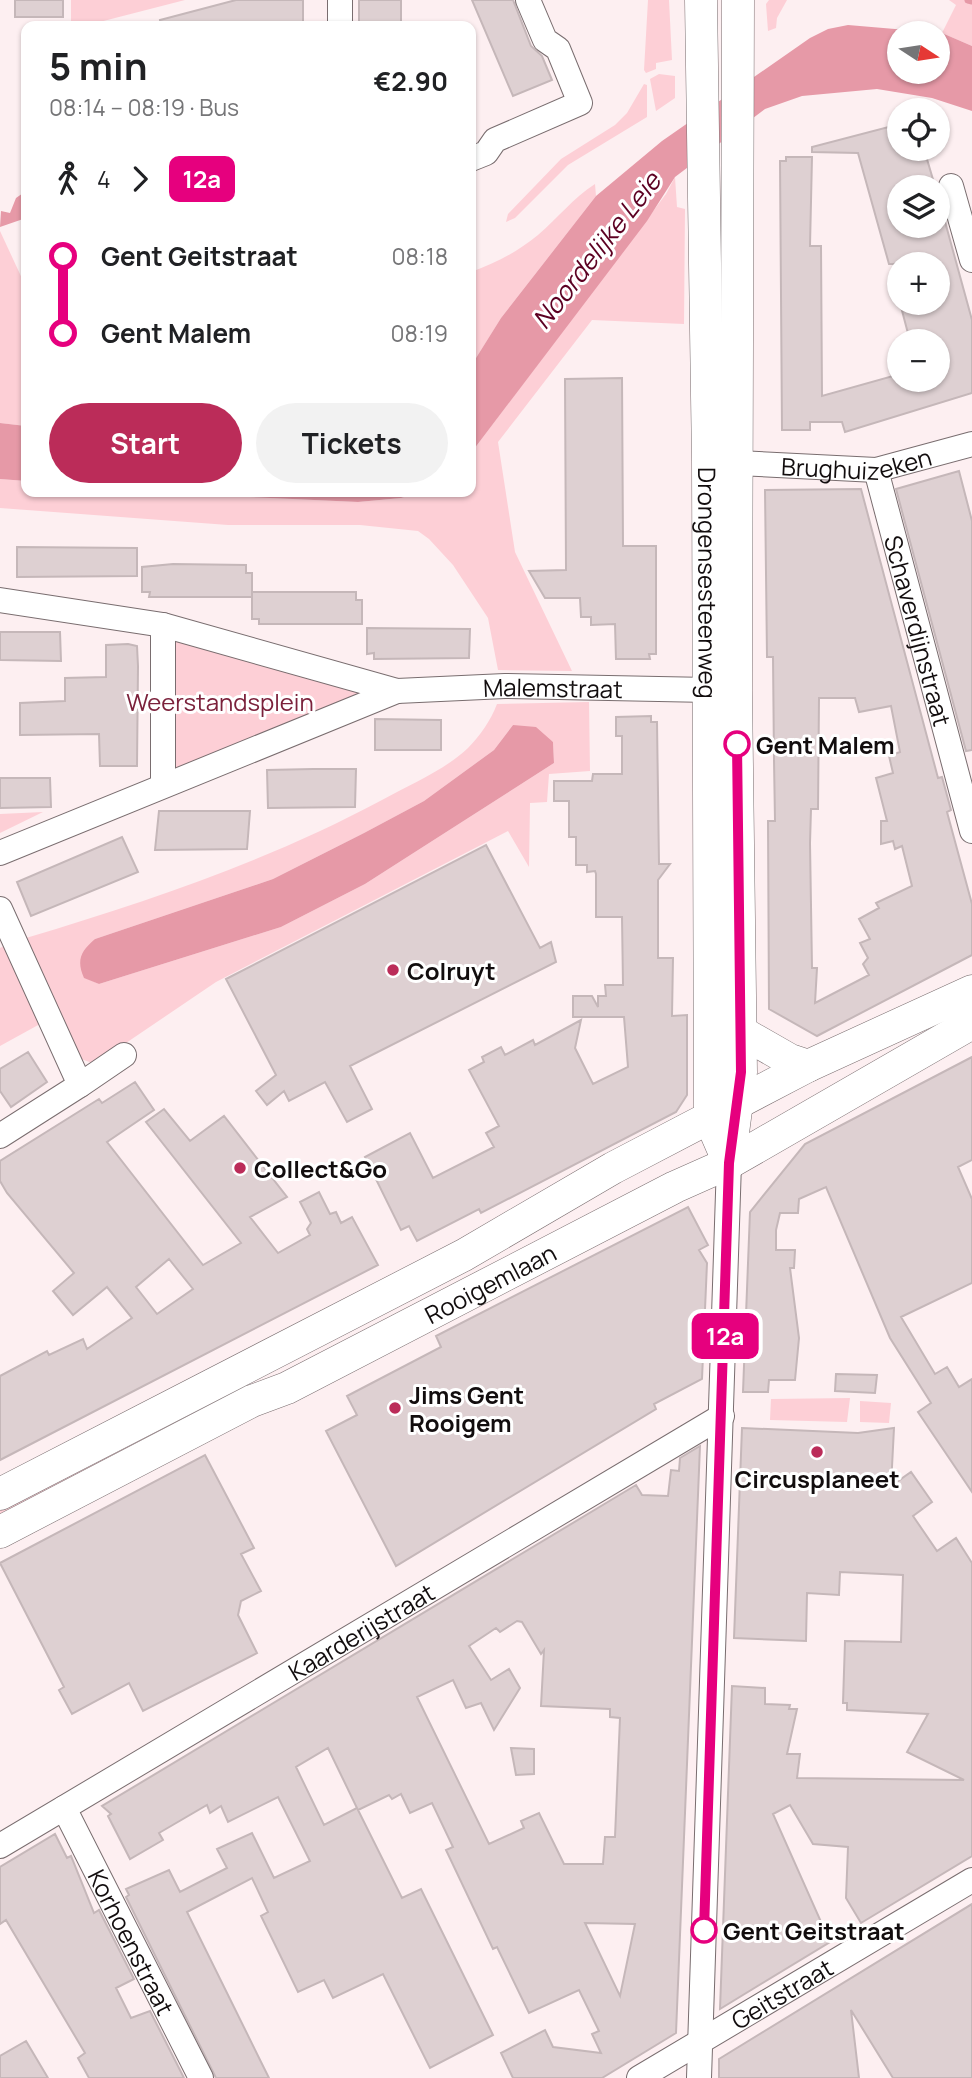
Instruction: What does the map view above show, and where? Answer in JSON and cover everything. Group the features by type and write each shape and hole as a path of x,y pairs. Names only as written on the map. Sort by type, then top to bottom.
{"main road":[{"name":"Drongensesteenweg","path":"701,0 705,70 704,162 723,462 723,691 710,1119 729,1163"},
{"name":"Drongensesteenweg","path":"723,462 737,394 735,308 739,143 738,0"},
{"name":"Drongensesteenweg","path":"723,691 741,1032 739,1104 729,1163"},
{"name":"Rooigemlaan","path":"0,1494 464,1255 613,1168 808,1066 972,991"},
{"name":"Rooigemlaan","path":"0,1532 675,1187 729,1163 972,1023"},
{"path":"741,1032 808,1066"}],"street":[{"path":"340,0 341,21"},
{"path":"476,157 486,153 495,140 580,103 558,49 545,40 528,0"},
{"path":"951,186 972,260"},
{"name":"Brughuizeken","path":"723,462 876,470 972,444"},
{"name":"Schaverdijnstraat","path":"876,470 972,831"},
{"path":"0,600 163,625 397,691"},
{"path":"163,625 163,785"},
{"name":"Malemstraat","path":"397,691 505,686 723,691"},
{"path":"0,853 397,691"},
{"path":"0,909 80,1085"},
{"path":"0,1136 124,1055"},
{"name":"Drongensesteenweg","path":"699,2078 723,1416 729,1163"},
{"name":"Kaarderijstraat","path":"0,1846 723,1416"},
{"name":"Korhoenstraat","path":"64,1808 201,2078"},
{"name":"Geitstraat","path":"639,2078 972,1880"}],"green space":[{"path":"71,0 185,0 103,21 71,21"},
{"path":"648,0 669,0 672,60 656,63 656,69 646,73 644,70"},
{"path":"769,0 787,0 777,18 776,28 768,31 766,4"},
{"path":"949,0 972,0 972,46 950,36 948,21 956,5"},
{"path":"659,74 675,76 675,98 656,111 650,79"},
{"path":"644,84 647,85 647,117 568,165 515,218 506,222 508,214 561,159 615,125 627,113"},
{"path":"675,177 677,207 685,209 684,324 592,320 498,442 515,552 572,671 498,670 488,618 453,565 418,531 360,525 228,525 0,508 0,479 21,481 21,497 251,497 358,502 404,497 476,497 476,446 666,194"},
{"path":"595,184 596,196 501,318 476,358 476,270 530,241"},
{"path":"0,231 21,276 21,425 0,423"},
{"name":"Weerstandsplein","path":"163,625 397,691 163,785"},
{"path":"589,702 590,771 549,774 547,802 530,803 529,867 508,831 216,982 95,1064 81,1059 26,938 207,878 339,822 426,777 459,756 481,733 497,704","holes":["513,725 553,742 554,763 365,884 281,927 99,984 84,977 95,939 273,879 364,833 424,801 494,750"]},
{"path":"43,812 0,833 0,814"},
{"path":"4,946 40,1024 0,1046 0,948"},
{"path":"232,1387 235,1398 0,1520 0,1507"},
{"path":"850,1398 847,1422 770,1420 771,1399"},
{"path":"860,1401 891,1403 889,1423 860,1422"}],"water":[{"name":"Noordelijke Leie","path":"848,25 887,28 887,84 950,84 950,36 972,46 972,111 950,104 950,98 932,98 877,89 802,96 765,109 675,177 647,221 476,446 476,358 501,318 596,196 662,141 810,38 828,29"},
{"path":"21,194 21,220 0,227 1,211 10,213 16,198"},
{"path":"0,423 21,425 21,481 0,479"},
{"path":"251,497 404,497 358,502"},
{"path":"513,725 536,727 553,742 554,763 365,884 281,927 99,984 84,978 80,966 81,956 95,939 273,879 364,833 424,801 494,750"}],"building":[{"path":"15,0 63,0 63,17 15,17"},
{"path":"236,0 303,0 303,21 160,20"},
{"path":"359,0 401,0 401,21 359,21"},
{"path":"472,0 513,0 531,46 542,56 552,80 513,96"},
{"path":"887,127 887,161 928,161 932,175 887,175 887,238 949,238 972,320 972,393 845,432 842,422 810,422 810,430 782,430 780,161 786,161 786,157 812,157 810,246 821,246 822,396 887,378 887,392 950,392 950,329 907,329 903,315 950,315 950,252 887,252 887,257 858,153 812,152 812,147"},
{"path":"622,378 623,546 656,546 656,654 649,654 650,659 616,659 615,624 591,625 591,617 581,617 580,598 545,598 529,571 566,570 565,379"},
{"path":"959,471 972,521 972,750 966,751 896,489"},
{"path":"861,489 938,778 942,777 951,810 947,812 972,904 972,955 817,1036 769,1009 768,821 775,821 773,657 767,657 765,490","holes":["819,698 855,698 859,712 891,706 900,752 889,756 893,773 876,778 887,821 881,821 881,844 893,841 895,849 902,846 912,886 876,903 879,908 859,919 870,939 860,943 868,958 863,964 869,975 815,1003 817,968 812,968 810,843 811,809 818,809"]},
{"path":"17,547 137,548 137,576 17,577"},
{"path":"173,564 246,565 246,573 252,573 252,597 149,597 150,592 142,592 142,567"},
{"path":"252,592 356,592 356,600 362,600 362,624 259,624 259,619 252,619"},
{"path":"367,628 470,629 469,658 374,659 374,653 367,654"},
{"path":"0,632 60,632 61,661 0,660"},
{"path":"106,645 137,646 137,766 100,766 99,734 20,735 20,703 65,701 65,678 106,677"},
{"path":"651,716 651,722 657,722 659,864 670,864 658,880 658,958 673,958 672,1016 687,1015 687,1095 676,1112 481,1213 479,1209 417,1241 409,1226 401,1230 365,1157 410,1133 433,1178 494,1147 486,1133 499,1126 469,1070 484,1062 482,1057 501,1047 505,1055 533,1040 535,1045 581,1020 575,1048 593,1084 628,1067 624,1017 573,1017 573,996 592,996 598,1007 598,996 606,996 605,985 623,985 622,917 596,917 596,874 595,871 587,872 587,865 576,865 576,837 569,837 569,801 554,801 554,781 592,781 593,774 622,774 622,736 616,736 616,717"},
{"path":"375,719 441,720 441,750 375,750"},
{"path":"356,769 355,807 268,808 267,770"},
{"path":"0,778 50,778 51,807 0,808"},
{"path":"159,811 250,811 247,849 155,850"},
{"path":"122,837 138,872 31,916 17,882"},
{"name":"Colruyt","path":"486,845 540,948 551,942 556,962 350,1066 372,1109 347,1122 325,1082 289,1101 284,1091 267,1105 256,1091 276,1075 226,979"},
{"path":"28,1052 47,1082 11,1107 0,1091 0,1069"},
{"path":"972,1057 972,1160 958,1167 972,1199 972,1283 901,1317 935,1374 947,1367 959,1387 972,1379 972,1492 918,1412 931,1403 890,1338 826,1187 799,1199 798,1213 780,1213 776,1230 776,1250 795,1250 794,1268 790,1268 799,1338 795,1380 769,1380 768,1392 743,1392 750,1212 805,1144"},
{"path":"135,1082 154,1110 107,1142 203,1265 241,1243 146,1122 164,1109 190,1141 224,1116 287,1197 250,1217 278,1253 310,1235 307,1229 311,1223 300,1202 319,1192 330,1214 336,1212 341,1223 352,1217 378,1265 0,1460 0,1376 47,1351 49,1355 83,1339 87,1349 132,1318 107,1287 73,1315 53,1291 74,1273 0,1181 0,1161 99,1099 102,1103","holes":["169,1259 193,1289 157,1314 136,1287"]},
{"path":"688,1207 708,1245 699,1250 707,1263 702,1379 654,1404 656,1409 396,1566 326,1431 357,1415 347,1396 441,1347 436,1336"},
{"path":"836,1374 877,1375 875,1393 835,1391"},
{"path":"742,1428 858,1433 894,1428 891,1486 911,1472 932,1502 913,1516 937,1551 956,1538 972,1563 972,1856 861,1923 846,1898 848,1847 813,1844 790,1805 773,1814 830,1942 720,2009 732,1686 765,1688 765,1704 790,1705 789,1709 797,1709 787,1754 800,1754 797,1778 964,1780 907,1752 928,1714 847,1710 847,1703 843,1703 845,1641 901,1642 903,1575 840,1572 839,1595 807,1593 806,1641 734,1638"},
{"path":"700,1446 676,2033 602,2078 513,2078 501,2053 545,2030 553,2047 601,2053 592,2034 599,2031 579,1990 529,2013 497,1947 493,1949 446,1850 453,1847 432,1803 410,1813 401,1794 392,1799 389,1795 358,1810 402,1898 421,1889 493,2035 430,2068 383,1974 333,1998 324,1980 298,1992 261,1916 268,1912 252,1878 187,1912 269,2078 216,2078 126,1897 129,1895 126,1889 169,1870 180,1892 227,1868 217,1849 252,1833 274,1878 310,1861 278,1797 228,1822 221,1806 210,1813 207,1805 159,1833 163,1840 130,1859 108,1816 111,1814 102,1806 636,1485 642,1495 668,1496 671,1470 679,1471 680,1458","holes":["517,1621 522,1622 541,1654 544,1650 541,1706 610,1709 610,1717 620,1718 615,1837 605,1837 603,1864 564,1864 539,1813 521,1821 524,1828 489,1844 417,1697 453,1680 466,1708 481,1703 494,1730 520,1688 509,1669 491,1680 469,1646 496,1628 500,1632","328,1748 357,1808 324,1825 296,1767","585,1923 635,1924 620,1996"]},
{"path":"205,1455 254,1548 241,1554 261,1591 241,1601 238,1615 257,1653 143,1711 129,1683 72,1714 59,1690 64,1687 0,1563"},
{"path":"511,1748 534,1749 534,1774 516,1775"},
{"path":"55,1834 67,1858 71,1856 94,1913 99,1910 134,1979 116,1988 131,2018 150,2011 184,2078 89,2078 78,2058 85,2053 6,1920 0,1924 0,1867"},
{"path":"972,1904 972,2078 893,2078 851,2010 859,2078 719,2078 719,2059"},
{"path":"26,2041 48,2078 0,2078 0,2056"}],"waterway":[{"path":"968,0 972,1"}],"bus line":[{"name":"12a","path":"704,1930 723,1416 729,1163 739,1104 741,1072 737,744"}],"place":[{"name":"Gent Malem","path":"737,744"},
{"name":"Colruyt","path":"393,970"},
{"name":"Collect&Go","path":"240,1168"},
{"name":"Jims Gent Rooigem","path":"395,1408"},
{"name":"Circusplaneet","path":"817,1452"},
{"name":"Gent Geitstraat","path":"704,1930"}]}
